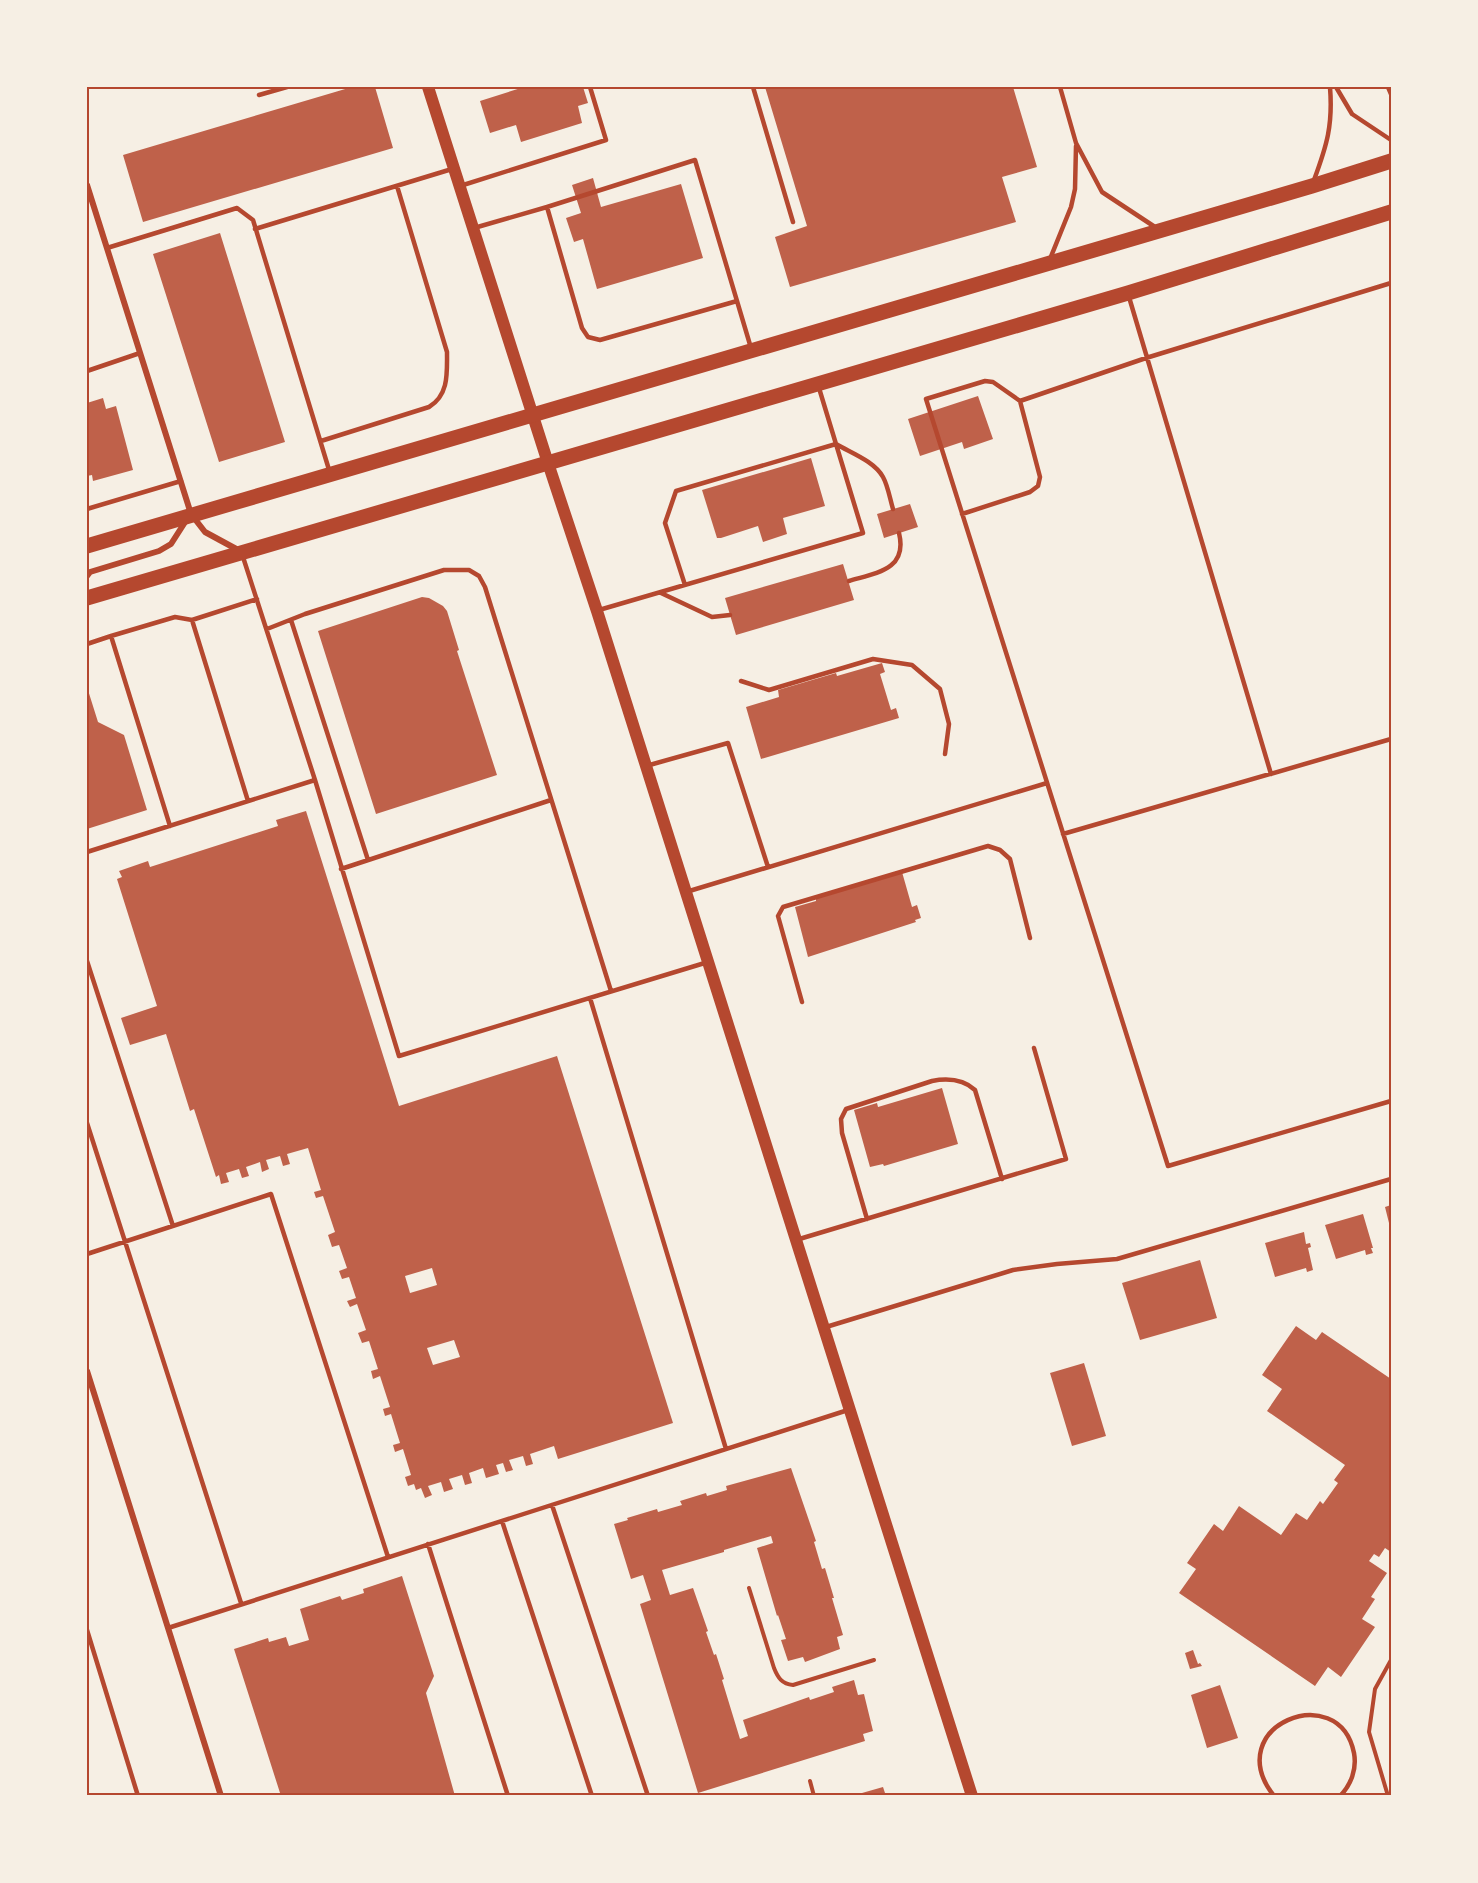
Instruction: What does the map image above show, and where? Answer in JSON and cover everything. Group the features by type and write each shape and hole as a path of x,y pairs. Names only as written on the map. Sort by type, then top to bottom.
{"main road":[{"path":"428,87 597,611 972,1796"},
{"path":"87,546 1391,161"},
{"path":"87,598 241,551 1128,293 1391,212"}],"street":[{"path":"87,185 90,206 107,248 191,514 205,532 241,551"},
{"path":"87,576 90,572 159,551 171,544 191,514"},
{"path":"87,1371 221,1796"}],"lane":[{"path":"259,95 287,87"},
{"path":"460,186 606,140 591,87"},
{"path":"753,87 793,222"},
{"path":"1060,87 1076,143 1102,192 1160,231"},
{"path":"1312,186 1331,126 1330,87"},
{"path":"1336,87 1352,114 1391,140"},
{"path":"1388,87 1391,94"},
{"path":"1048,264 1071,207 1075,189 1076,143"},
{"path":"474,228 695,160 752,350"},
{"path":"255,229 455,168"},
{"path":"321,441 429,407 437,402 444,392 447,352 397,186"},
{"path":"547,207 582,328 588,337 600,340 737,301"},
{"path":"107,248 237,208 253,220 330,473"},
{"path":"1020,401 1146,358 1391,283"},
{"path":"1128,293 1271,774"},
{"path":"87,371 140,353"},
{"path":"962,514 1030,492 1038,486 1040,477 1020,401 993,382 985,381 926,399 962,514 1168,1166 1391,1101"},
{"path":"597,611 863,533 818,383"},
{"path":"685,585 665,523 676,491 836,444 879,472 883,477 893,508"},
{"path":"87,509 181,481"},
{"path":"849,581 893,565 902,544 900,533"},
{"path":"241,551 315,780 399,1056 708,962"},
{"path":"267,629 444,570 469,570 479,576 485,587 611,992"},
{"path":"660,593 712,617 730,615"},
{"path":"87,644 175,617 192,620 257,599"},
{"path":"192,620 248,801"},
{"path":"291,620 368,860"},
{"path":"111,636 170,826"},
{"path":"741,681 769,690 873,659 912,665 940,689 949,724 945,754"},
{"path":"1063,834 1391,739"},
{"path":"646,766 728,743 768,867"},
{"path":"87,852 315,780"},
{"path":"686,892 1047,783"},
{"path":"341,869 552,800"},
{"path":"802,1002 778,916 783,907 988,846 1000,850 1010,859 1030,938"},
{"path":"87,961 173,1226"},
{"path":"590,998 726,1449"},
{"path":"796,1240 1066,1159 1034,1048"},
{"path":"867,1219 842,1133 841,1119 846,1109 932,1081 946,1079 968,1083 975,1090 1002,1179"},
{"path":"87,1123 241,1603"},
{"path":"824,1328 1013,1270 1057,1263 1117,1259 1391,1179"},
{"path":"87,1254 271,1194 388,1557"},
{"path":"168,1628 850,1409"},
{"path":"552,1504 648,1796"},
{"path":"502,1521 592,1796"},
{"path":"428,1544 508,1796"},
{"path":"87,1630 138,1796"},
{"path":"1274,1796 1265,1784 1260,1769 1263,1746 1266,1738 1276,1726 1289,1718 1304,1714 1319,1716 1334,1722 1345,1733 1352,1746 1355,1761 1353,1776 1340,1796"},
{"path":"1346,1790 1351,1796"}],"path":[{"path":"749,1588 774,1668 784,1683 793,1684 874,1660"},
{"path":"1388,1796 1369,1732 1375,1689 1391,1660"},
{"path":"810,1781 814,1796"}],"building":[{"path":"352,87 375,87 393,148 143,222 123,155"},
{"path":"524,87 583,87 588,103 578,106 582,123 521,142 516,125 490,133 480,101"},
{"path":"765,87 1013,87 1037,167 1002,177 1016,222 790,287 775,237 807,226"},
{"path":"593,178 601,207 681,184 703,258 597,289 583,239 574,242 566,218 581,213 572,185"},
{"path":"220,233 285,442 219,462 153,254"},
{"path":"978,396 993,439 964,449 962,442 920,456 908,419"},
{"path":"103,398 106,409 116,406 133,470 93,481 92,475 87,476 87,403"},
{"path":"811,458 825,506 783,518 787,534 763,542 758,526 717,538 702,490"},
{"path":"910,504 918,527 884,538 877,514"},
{"path":"843,564 854,600 736,635 725,598"},
{"path":"422,597 429,598 447,611 459,650 457,651 497,775 376,814 318,631"},
{"path":"882,663 885,672 880,674 891,710 896,708 899,718 761,759 746,707 779,697 778,690 836,673 837,676"},
{"path":"87,687 98,722 124,735 147,810 87,829"},
{"path":"306,811 399,1106 557,1056 673,1423 558,1459 554,1446 530,1454 533,1464 526,1466 523,1456 509,1460 513,1470 506,1472 503,1463 496,1465 499,1474 486,1478 483,1468 469,1473 472,1483 465,1485 462,1475 449,1479 453,1489 444,1492 441,1482 428,1486 432,1495 425,1498 421,1488 416,1490 414,1484 408,1486 405,1477 411,1475 403,1449 395,1452 393,1445 400,1443 391,1414 385,1416 383,1409 390,1407 380,1376 373,1379 371,1371 378,1369 369,1341 362,1343 358,1333 366,1330 357,1304 350,1307 347,1301 356,1298 349,1277 342,1279 339,1271 347,1268 339,1245 332,1247 328,1235 335,1232 323,1196 316,1198 314,1192 321,1190 308,1148 287,1154 290,1164 283,1166 280,1156 266,1160 269,1169 262,1172 260,1162 246,1167 249,1176 242,1178 239,1169 226,1173 229,1182 221,1184 219,1175 216,1177 194,1109 190,1111 166,1034 130,1045 121,1018 157,1006 117,879 122,877 119,871 148,861 150,867 278,826 276,820","holes":["432,1268 437,1285 410,1293 405,1276","454,1340 460,1357 433,1365 427,1348"]},
{"path":"902,872 912,907 917,905 921,918 915,920 916,922 808,957 795,907 816,901 816,898"},
{"path":"942,1088 958,1144 884,1166 883,1164 870,1167 854,1110 877,1103 878,1107"},
{"path":"1391,1205 1391,1226 1390,1227 1385,1207"},
{"path":"1363,1214 1373,1253 1366,1255 1365,1250 1336,1259 1325,1225"},
{"path":"1304,1232 1306,1244 1310,1243 1311,1247 1308,1248 1313,1270 1307,1272 1306,1268 1275,1277 1265,1243"},
{"path":"1200,1260 1217,1318 1140,1340 1122,1283"},
{"path":"1296,1326 1316,1340 1322,1332 1391,1379 1391,1552 1385,1548 1379,1557 1374,1554 1369,1561 1387,1573 1371,1597 1375,1599 1362,1619 1375,1627 1341,1677 1328,1667 1315,1686 1179,1593 1196,1569 1187,1563 1214,1524 1223,1531 1239,1506 1281,1535 1296,1513 1307,1520 1320,1501 1323,1504 1338,1483 1334,1480 1345,1465 1267,1411 1282,1389 1262,1375"},
{"path":"1084,1363 1106,1436 1072,1446 1050,1373"},
{"path":"791,1468 816,1541 814,1542 822,1569 825,1568 834,1598 832,1598 843,1635 837,1637 840,1649 805,1662 803,1657 788,1661 781,1640 786,1639 757,1548 773,1543 771,1536 662,1570 670,1595 693,1588 708,1631 706,1632 724,1679 722,1680 740,1739 748,1736 743,1720 809,1697 810,1700 834,1692 832,1687 854,1680 858,1695 864,1694 873,1731 863,1734 865,1741 698,1793 640,1604 651,1600 643,1575 631,1579 614,1524 657,1509 658,1512 682,1505 680,1501 706,1493 707,1496 727,1490 726,1486"},
{"path":"402,1576 434,1676 426,1693 455,1796 281,1796 234,1649 268,1638 269,1642 286,1637 289,1646 309,1640 300,1609 340,1596 342,1600 364,1593 363,1589"},
{"path":"1193,1650 1198,1664 1202,1666 1190,1669 1185,1653"},
{"path":"1220,1685 1238,1738 1207,1748 1191,1695"},
{"path":"883,1787 886,1796 855,1796 855,1795"}]}
